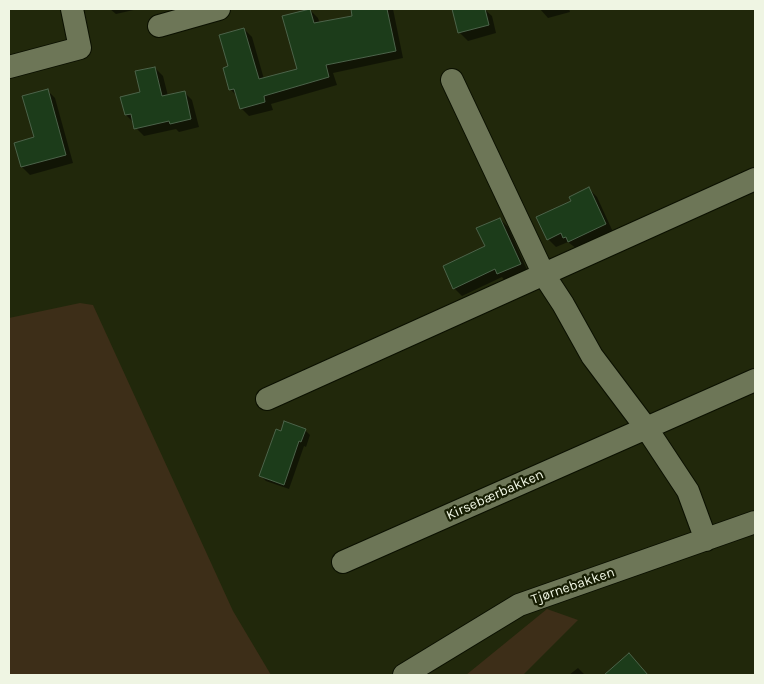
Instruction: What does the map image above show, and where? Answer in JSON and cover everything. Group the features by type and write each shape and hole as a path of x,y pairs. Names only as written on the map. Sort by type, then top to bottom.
{"street":[{"path":"9,67 80,48 72,9"},
{"path":"159,26 219,9"},
{"path":"452,80 544,275 563,304 592,356 646,429 688,491 706,540"},
{"path":"266,399 755,179"},
{"name":"Kirsebærbakken","path":"344,562 755,380"},
{"name":"Tjørnebakken","path":"404,675 519,605 755,522"}],"shaded area":[{"path":"80,303 93,305 233,611 271,675 9,675 9,318"},
{"path":"547,609 578,620 523,675 466,675"}],"building":[{"path":"310,9 314,23 352,16 351,9 387,9 396,51 326,65 329,77 264,96 265,102 240,109 234,89 229,90 223,68 228,66 219,35 244,28 259,79 297,69 282,16"},
{"path":"452,9 485,9 489,25 458,33"},
{"path":"155,67 162,96 185,91 191,119 170,124 169,121 134,129 131,114 125,115 120,97 140,92 135,71"},
{"path":"48,89 66,155 21,167 14,143 34,137 22,96"},
{"path":"589,187 606,224 568,242 561,233 547,240 536,217 571,201 569,197"},
{"path":"500,218 521,264 497,274 495,269 453,289 443,266 485,246 476,228"},
{"path":"284,421 306,429 301,442 299,441 284,485 259,476 276,429 281,431"},
{"path":"629,653 648,675 604,675"}]}
